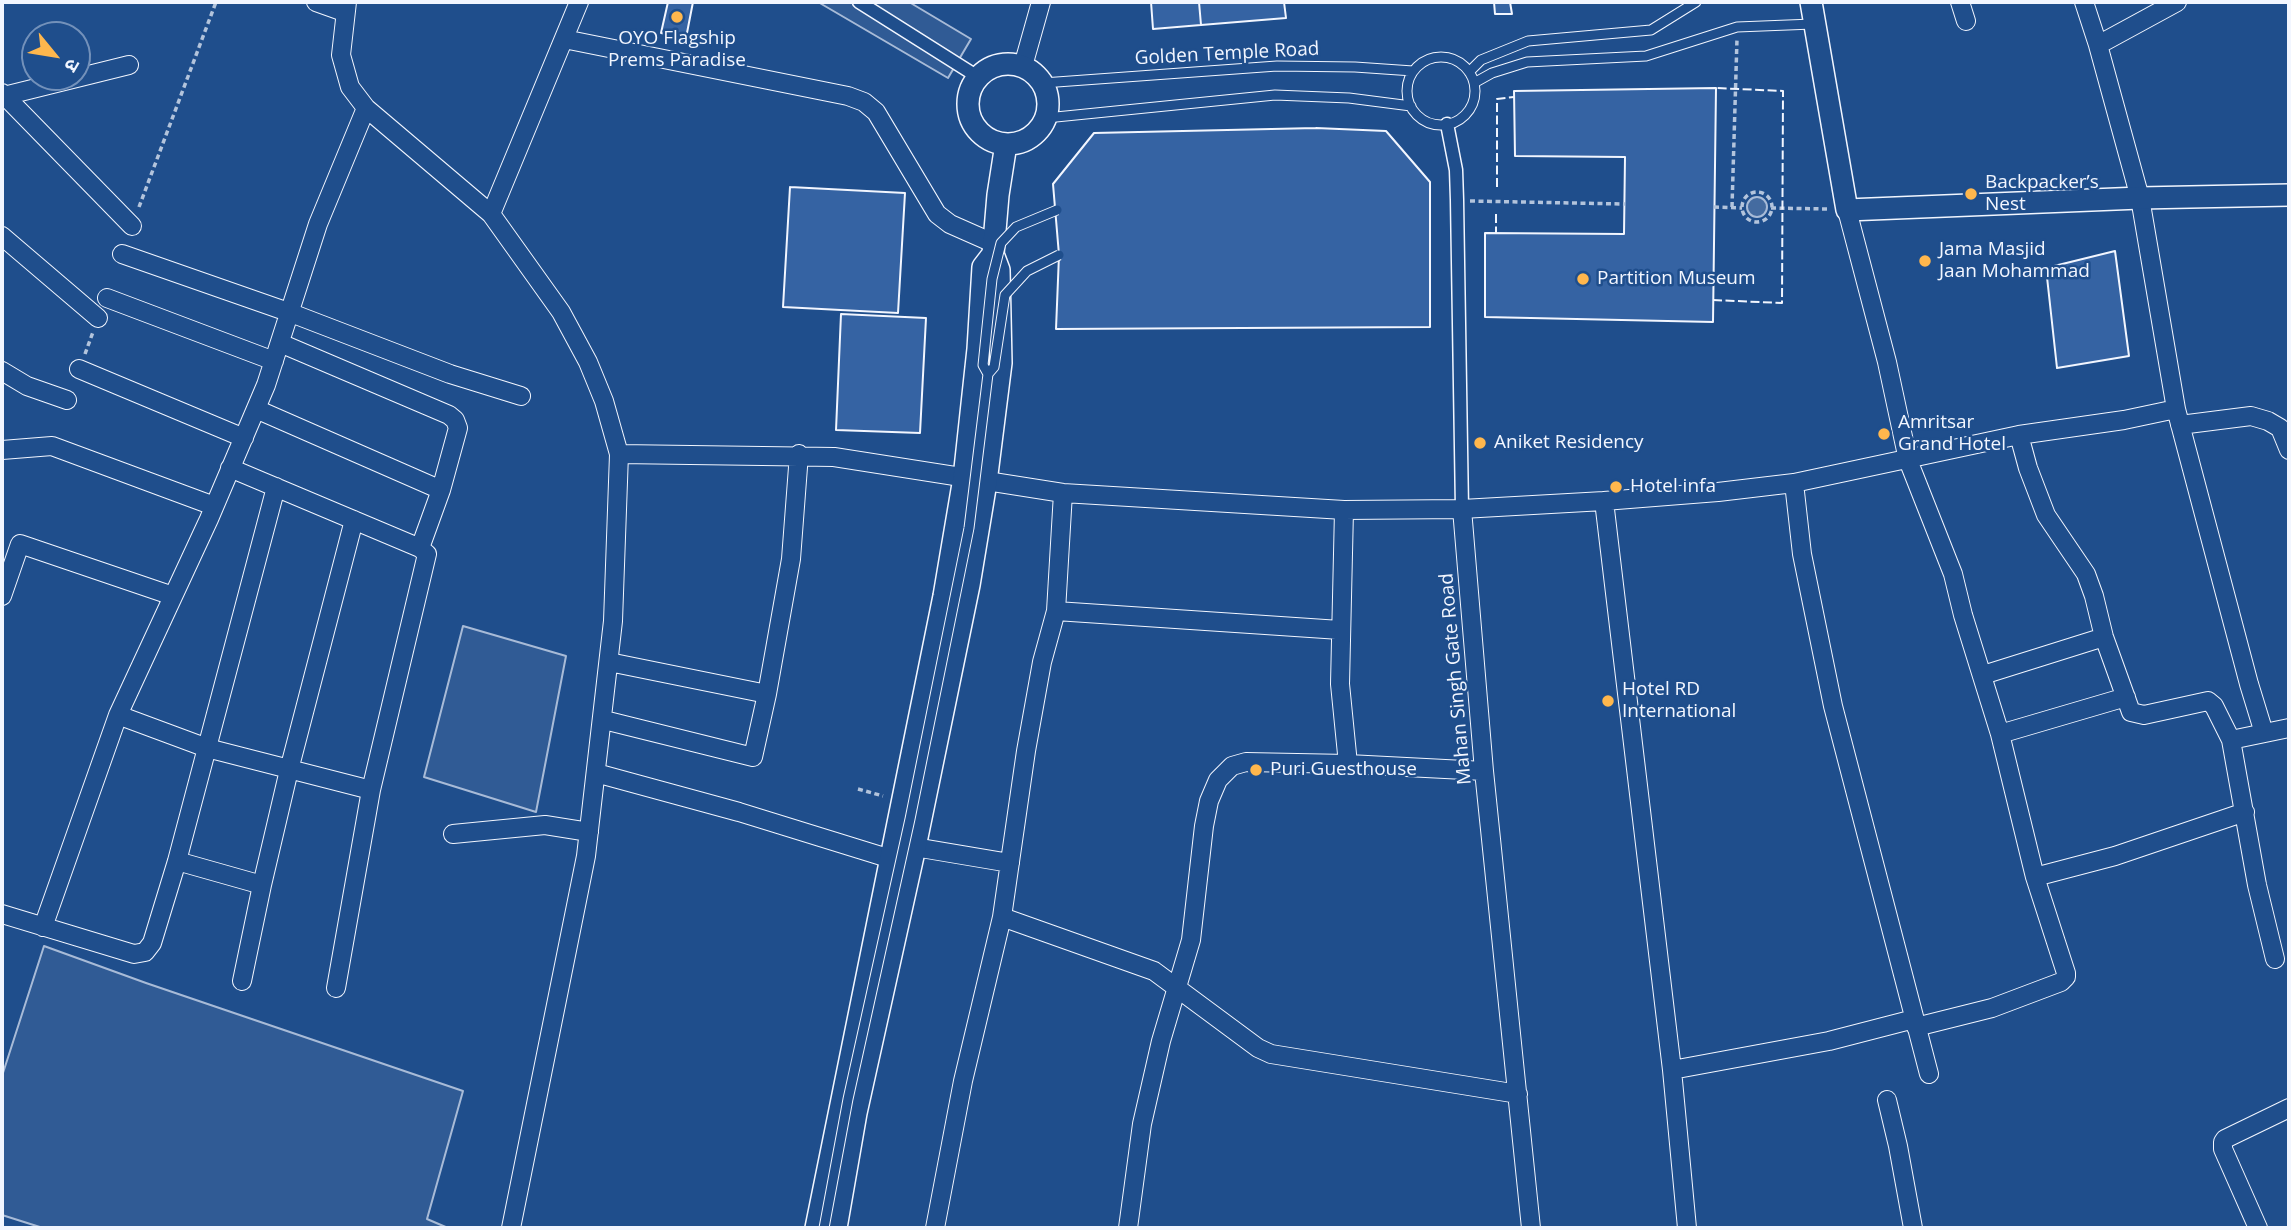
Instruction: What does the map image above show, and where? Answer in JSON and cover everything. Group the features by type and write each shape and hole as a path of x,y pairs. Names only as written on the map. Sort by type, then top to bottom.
{"street":[{"path":"316,2 346,7 341,55 350,87 366,108 491,215 561,312 588,362 604,401 619,454 613,621 604,720 589,832 511,1228"},
{"path":"491,215 579,2"},
{"path":"859,2 978,77"},
{"path":"1023,66 1041,2"},
{"path":"1672,1070 1992,1008 2064,981 2066,977 2035,877 2000,734 1953,574 1908,460 1887,362 1847,210 1811,2"},
{"path":"1960,2 1966,21"},
{"path":"2084,2 2140,198 2178,417 2264,733"},
{"path":"2098,45 2177,2"},
{"path":"564,40 848,96 864,102 876,112 937,214 993,248"},
{"path":"1010,63 1023,66 1034,73 1043,83 1048,100 1046,118 1040,129 1030,137 1006,144 982,135 969,113 968,101 971,88 978,77 998,64 1010,63"},
{"path":"3,94 128,65"},
{"path":"3,94 132,226"},
{"path":"43,927 118,715 256,409 291,313 318,224 366,108"},
{"name":"Mahan Singh Gate Road","path":"1447,124 1456,170 1462,509 1484,771 1531,1228"},
{"path":"836,1228 856,1113 969,585 986,482 1000,363 999,270 993,248 1006,144"},
{"path":"1847,210 2289,195"},
{"path":"2,236 98,318"},
{"path":"816,1228 944,596 964,478 978,349 983,267 993,248"},
{"path":"122,254 291,313 450,374 521,396"},
{"path":"107,298 274,361"},
{"path":"280,343 449,415 455,420 458,428 441,490 420,548"},
{"path":"79,369 244,438"},
{"path":"2,371 27,386 67,400"},
{"path":"256,409 441,490"},
{"path":"619,454 799,454 860,460 1063,493 1344,510 1462,509 1604,502 1718,492 1794,483 2019,435 2124,420 2251,416 2285,430 2289,450"},
{"path":"2019,435 2046,516 2086,574 2104,637 2131,712 2139,715 2207,701 2214,706 2231,740 2257,885 2275,959"},
{"path":"2,450 52,446 214,506"},
{"path":"604,720 753,757 791,559 799,454"},
{"path":"230,468 420,548 427,554 371,790 336,988"},
{"path":"1794,483 1802,554 1833,706 1929,1074"},
{"path":"2,914 134,954 145,952 152,943 177,861 276,487"},
{"path":"934,1228 962,1081 1002,918 1026,751 1040,674 1056,611 1063,493"},
{"path":"1604,502 1672,1070 1687,1228"},
{"path":"1344,510 1340,630 1341,706 1348,764"},
{"path":"242,981 289,771 354,520"},
{"path":"2,596 20,544 173,596"},
{"path":"1056,611 1340,630"},
{"path":"1983,675 2104,637"},
{"path":"609,663 767,694"},
{"path":"2000,734 2126,697"},
{"path":"118,715 207,748 371,790"},
{"path":"2231,740 2289,728"},
{"path":"1128,1228 1142,1124 1161,1041 1191,940 1209,802 1218,780 1232,766 1246,762 1484,771"},
{"path":"596,773 739,812 891,859"},
{"path":"2035,877 2115,856 2245,812"},
{"path":"453,834 545,825 589,832"},
{"path":"915,847 1010,863"},
{"path":"177,861 262,886"},
{"path":"1002,918 1154,971 1258,1048 1270,1054 1518,1094"},
{"path":"1887,1100 1913,1228"},
{"path":"2258,1228 2223,1149 2223,1142 2289,1108"}],"lane":[{"path":"1469,72 1481,60 1528,41 1651,30 1696,2"},
{"path":"1474,83 1492,73 1527,61 1646,56 1737,27 1815,24"},
{"path":"1441,57 1452,59 1469,72 1474,83 1472,105 1466,114 1457,121 1436,125 1417,115 1411,106 1407,88 1413,71 1421,64 1441,57"},
{"name":"Golden Temple Road","path":"1043,83 1277,66 1413,71"},
{"path":"1046,118 1275,95 1349,98 1411,106"},
{"path":"988,374 984,365 992,279 1001,243 1016,227 1057,210"},
{"path":"824,1228 848,1099 910,819 969,528 988,374 993,367 1005,295 1027,271 1059,255"}],"path":[{"path":"1732,207 1737,27"},
{"path":"1757,192 1769,198 1771,208 1767,218 1753,222 1747,218 1742,208 1746,197 1757,192"},
{"path":"1457,200 1625,204"},
{"path":"1714,207 1742,208"},
{"path":"1771,208 1847,210"},
{"path":"858,789 903,802"}],"shaded area":[{"path":"818,2 909,2 971,39 948,78"},
{"path":"1757,197 1764,200 1767,207 1764,214 1757,217 1750,214 1747,207 1750,200"},
{"path":"463,626 566,656 536,812 424,777"},
{"path":"44,946 463,1091 427,1219 448,1228 43,1228 2,1215 2,1076"}],"building":[{"name":"OYO Flagship Prems Paradise","path":"668,2 693,2 686,38 661,33"},
{"path":"1151,2 1199,2 1201,25 1153,29"},
{"path":"1199,2 1284,2 1286,18 1201,25"},
{"path":"1494,2 1510,2 1512,14 1495,14"},
{"path":"1716,88 1713,322 1485,317 1485,233 1624,234 1625,157 1515,156 1514,91"},
{"path":"1316,128 1386,131 1430,182 1430,327 1056,329 1059,255 1053,184 1094,133"},
{"path":"790,187 905,193 898,313 783,307"},
{"path":"2115,251 2129,356 2057,368 2046,268"},
{"path":"841,314 926,318 920,433 836,430"}],"fence":[{"path":"1713,300 1782,303 1783,91 1716,88"},
{"path":"1497,187 1497,99 1514,97"},
{"path":"1496,214 1496,233"}],"place":[{"name":"OYO Flagship Prems Paradise","path":"677,17"},
{"name":"Backpacker’s Nest","path":"1971,194"},
{"name":"Jama Masjid Jaan Mohammad","path":"1925,261"},
{"name":"Partition Museum","path":"1583,279"},
{"name":"Amritsar Grand Hotel","path":"1884,434"},
{"name":"Aniket Residency","path":"1480,443"},
{"name":"Hotel infa","path":"1616,487"},
{"name":"Hotel RD International","path":"1608,701"},
{"name":"Puri Guesthouse","path":"1256,770"}]}
